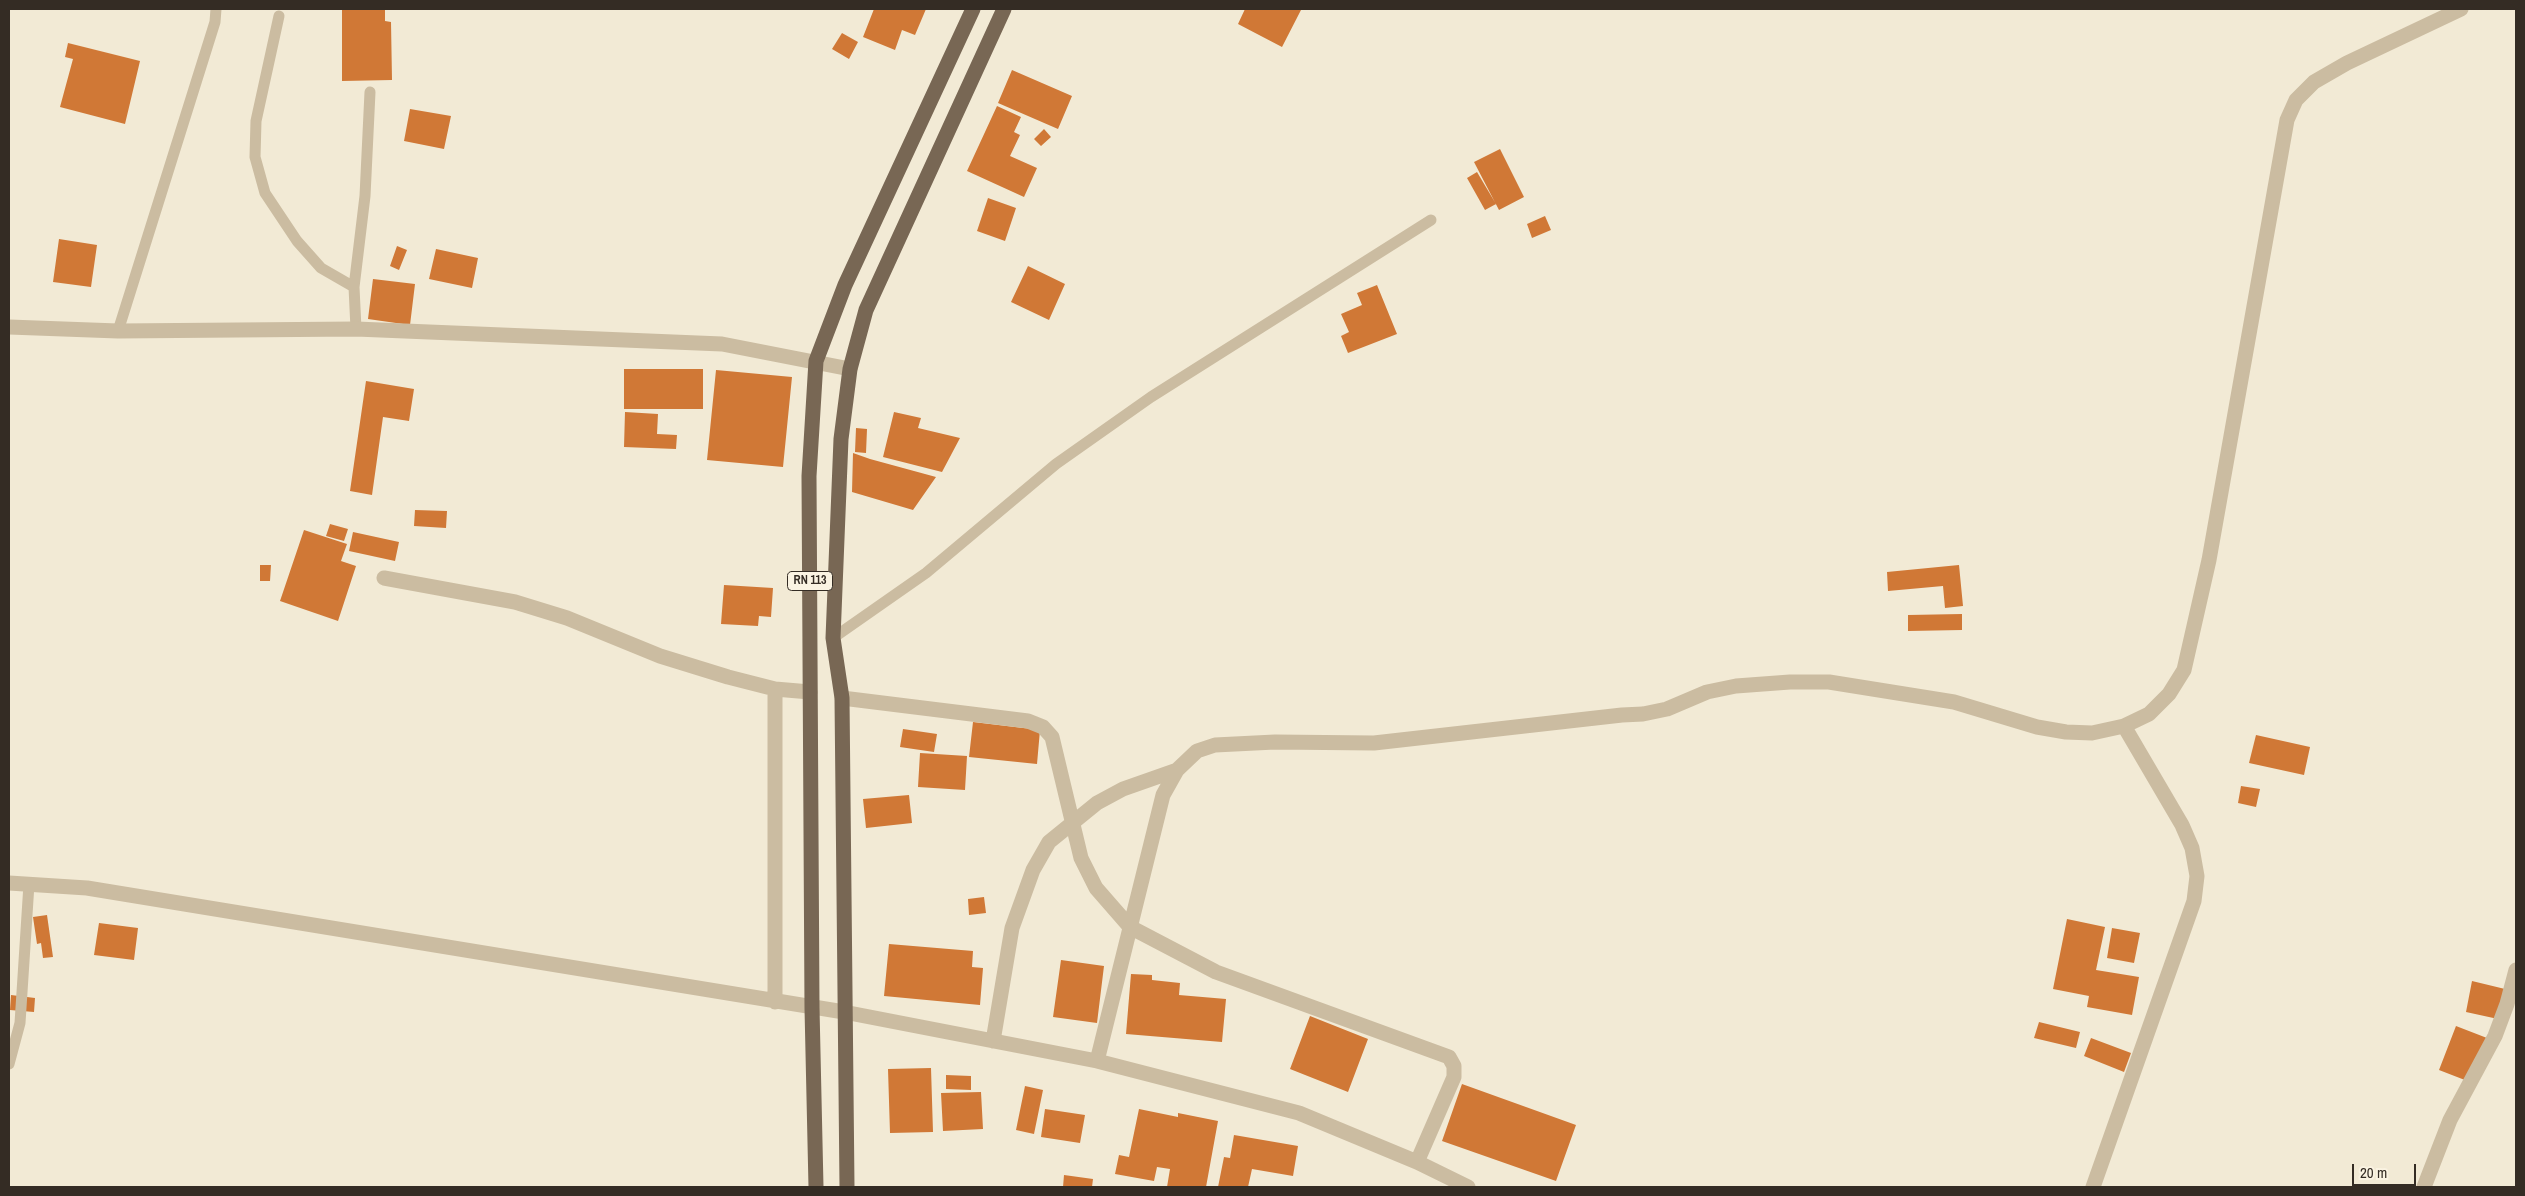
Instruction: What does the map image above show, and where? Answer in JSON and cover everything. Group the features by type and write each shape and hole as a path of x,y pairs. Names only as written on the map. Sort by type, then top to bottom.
{"main road":[{"name":"RN 113","path":"816,1187 812,1008 809,476 816,361 844,285 973,9"},
{"name":"RN 113","path":"847,1187 842,698 833,638 841,439 850,369 866,310 1004,9"}],"street":[{"path":"1097,1061 1163,795 1177,770 1197,751 1215,745 1275,742 1374,743 1644,714 1667,709 1707,692 1736,686 1790,682 1829,682 1954,702 2036,727 2066,732 2092,733 2124,726 2149,714 2169,694 2184,670 2209,560 2287,120 2290,113 2296,100 2314,82 2347,63 2460,9"},
{"path":"9,327 118,331 356,329 722,344 850,369"},
{"path":"384,578 515,602 567,618 660,656 728,677 775,689 810,692"},
{"path":"774,1002 775,689"},
{"path":"842,698 1028,722 1043,727 1052,737 1081,858 1096,888 1130,927 1216,972 1449,1057 1454,1066 1454,1077 1417,1162"},
{"path":"2093,1187 2194,901 2197,876 2192,848 2182,825 2124,726"},
{"path":"993,1041 1012,928 1033,870 1049,842 1097,803 1123,788 1177,770"},
{"path":"9,883 87,888 844,1012 1097,1061 1299,1113 1417,1162 1468,1187"},
{"path":"2424,1187 2450,1120 2495,1036 2507,1004 2516,970"}],"lane":[{"path":"118,331 215,22 216,9"},
{"path":"279,16 256,121 255,157 265,193 297,241 321,268 354,288"},
{"path":"356,329 354,288 365,196 370,92"},
{"path":"833,638 926,573 1056,464 1151,397 1431,220"},
{"path":"9,1064 20,1023 29,884"}],"building":[{"path":"342,9 385,9 385,21 391,22 392,80 342,81"},
{"path":"874,9 926,9 915,35 902,30 895,50 863,37"},
{"path":"1245,9 1301,10 1282,47 1238,24"},
{"path":"842,33 858,42 849,59 832,49"},
{"path":"68,43 140,61 125,124 60,107 73,59 65,57"},
{"path":"1012,70 1072,96 1058,129 998,103"},
{"path":"997,106 1021,117 1014,132 1020,135 1010,156 1037,168 1024,197 967,171"},
{"path":"410,109 451,116 444,149 404,141"},
{"path":"1044,129 1051,137 1041,146 1034,139"},
{"path":"1500,149 1524,197 1499,210 1474,162"},
{"path":"1477,172 1496,204 1485,210 1467,178"},
{"path":"988,198 1016,208 1005,241 977,231"},
{"path":"1545,216 1551,230 1532,238 1527,224"},
{"path":"59,239 97,245 91,287 53,282"},
{"path":"397,246 407,250 399,270 390,266"},
{"path":"436,249 478,258 472,288 429,279"},
{"path":"1028,266 1065,284 1049,320 1011,302"},
{"path":"373,279 415,284 410,325 368,319"},
{"path":"1377,285 1397,334 1348,353 1341,336 1349,332 1341,314 1362,305 1357,293"},
{"path":"624,369 703,369 703,409 624,409"},
{"path":"716,370 792,377 783,467 707,460"},
{"path":"366,381 414,389 409,421 383,417 372,495 350,491"},
{"path":"625,412 658,414 657,434 677,435 676,449 624,447"},
{"path":"894,412 921,418 918,428 960,438 942,472 883,457"},
{"path":"856,428 867,429 866,453 855,452"},
{"path":"853,453 936,477 913,510 852,492"},
{"path":"415,510 447,511 446,528 414,526"},
{"path":"330,524 348,529 344,541 326,536"},
{"path":"304,530 347,544 341,561 356,566 338,621 280,601"},
{"path":"353,532 399,542 395,561 349,551"},
{"path":"260,565 271,565 270,581 260,581"},
{"path":"1959,565 1963,606 1945,608 1943,586 1888,591 1887,572"},
{"path":"724,585 773,588 771,617 759,616 758,626 721,624"},
{"path":"1962,614 1962,630 1908,631 1908,615"},
{"path":"973,722 1040,730 1037,764 969,757"},
{"path":"903,729 937,734 934,752 900,747"},
{"path":"2256,735 2310,747 2304,775 2249,763"},
{"path":"920,753 967,756 965,790 918,787"},
{"path":"2241,786 2260,789 2256,807 2238,803"},
{"path":"909,795 912,823 866,828 863,799"},
{"path":"984,897 986,913 969,915 968,899"},
{"path":"47,915 53,957 43,958 41,943 37,944 33,917"},
{"path":"2067,919 2105,927 2096,970 2139,977 2132,1015 2087,1007 2089,996 2053,989"},
{"path":"99,923 138,928 134,960 94,955"},
{"path":"2112,928 2140,933 2134,963 2107,958"},
{"path":"889,944 973,951 972,967 983,968 980,1005 884,996"},
{"path":"1061,960 1104,966 1097,1023 1053,1017"},
{"path":"1131,974 1152,975 1152,980 1180,983 1179,995 1226,999 1222,1042 1126,1034"},
{"path":"2472,981 2505,989 2498,1019 2466,1012"},
{"path":"11,995 35,998 34,1012 10,1010"},
{"path":"1310,1016 1368,1039 1348,1092 1290,1069"},
{"path":"2039,1022 2080,1032 2076,1048 2034,1038"},
{"path":"2456,1026 2487,1038 2470,1082 2439,1070"},
{"path":"2091,1038 2131,1053 2124,1072 2084,1056"},
{"path":"931,1068 933,1132 890,1133 888,1069"},
{"path":"946,1075 971,1076 971,1090 946,1089"},
{"path":"1462,1084 1576,1125 1556,1181 1442,1141"},
{"path":"1025,1086 1043,1090 1034,1134 1016,1130"},
{"path":"981,1092 983,1129 943,1131 941,1093"},
{"path":"1045,1109 1085,1115 1080,1143 1041,1137"},
{"path":"1139,1109 1178,1117 1178,1113 1218,1121 1206,1187 1167,1187 1170,1169 1157,1167 1154,1181 1115,1174 1119,1155 1129,1157"},
{"path":"1234,1135 1298,1146 1293,1176 1252,1169 1248,1187 1218,1187 1224,1157 1230,1158"},
{"path":"1064,1175 1093,1179 1092,1187 1063,1187"}]}
